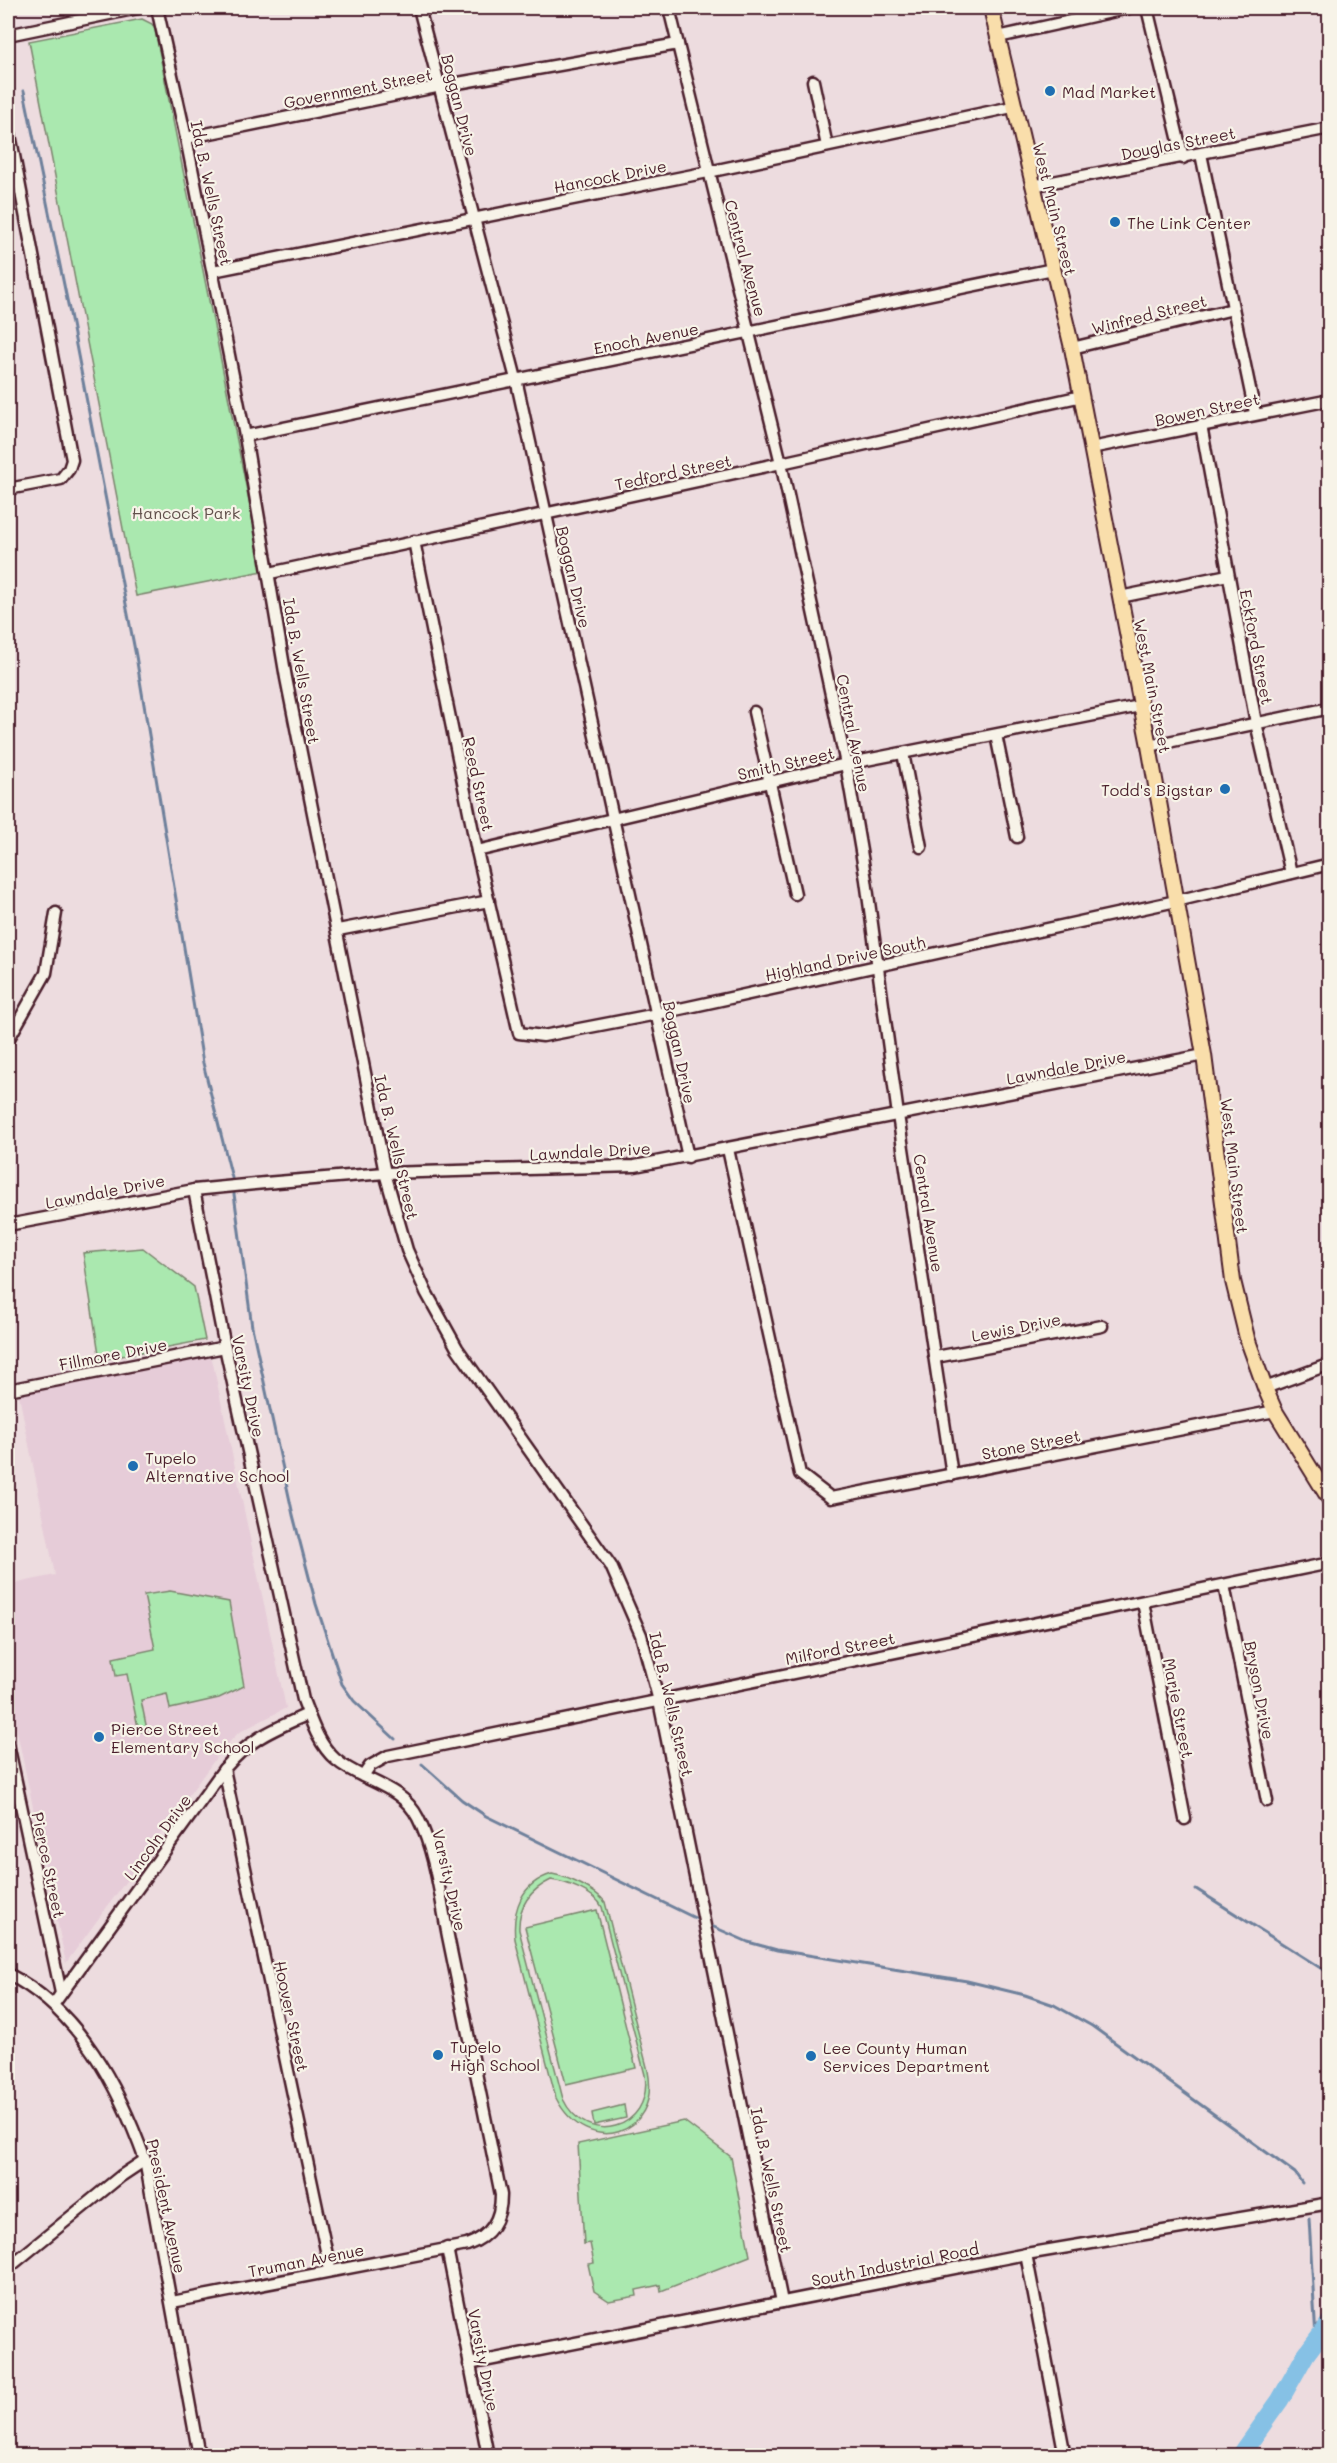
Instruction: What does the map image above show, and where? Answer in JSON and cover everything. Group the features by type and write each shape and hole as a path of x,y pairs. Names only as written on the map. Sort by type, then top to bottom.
{"main road":[{"name":"West Main Street","path":"991,8 1012,107 1072,348 1149,746 1204,1055 1233,1281 1247,1338 1275,1411 1329,1500"}],"street":[{"path":"8,35 138,8"},
{"name":"Ida B. Wells Street","path":"157,8 213,271 270,573 286,678 385,1173 407,1250 426,1292 457,1347 611,1566 641,1635 659,1701 782,2302"},
{"name":"Boggan Drive","path":"419,8 441,86 472,218 516,379 544,515 615,818 688,1157"},
{"name":"Central Avenue","path":"669,8 781,464 846,764 866,880 898,1115 952,1475"},
{"path":"998,37 1129,8"},
{"path":"1148,8 1182,158"},
{"name":"Government Street","path":"186,138 441,86 678,44"},
{"path":"813,81 827,146"},
{"name":"Hancock Drive","path":"213,271 708,172 1012,107"},
{"path":"8,124 72,460 69,469 61,479 8,489"},
{"name":"Douglas Street","path":"1032,186 1329,128"},
{"path":"1201,154 1256,413"},
{"name":"Enoch Avenue","path":"245,436 516,379 750,334 1053,269"},
{"name":"Winfred Street","path":"1072,348 1233,309"},
{"name":"Tedford Street","path":"270,573 781,464 1082,396"},
{"name":"Bowen Street","path":"1091,447 1329,400"},
{"name":"Eckford Street","path":"1201,425 1256,723 1291,873"},
{"name":"Reed Street","path":"414,541 477,851 519,1033"},
{"path":"1120,597 1228,575"},
{"name":"Smith Street","path":"477,851 846,764 1140,706"},
{"path":"1149,746 1329,708"},
{"path":"754,712 795,894"},
{"path":"996,735 1017,837"},
{"path":"903,753 921,848"},
{"name":"Highland Drive South","path":"519,1033 543,1036 657,1014 1176,901 1329,864"},
{"path":"338,930 489,901"},
{"path":"8,1040 46,973 56,913"},
{"name":"Lawndale Drive","path":"8,1225 194,1190 385,1173 635,1166 1204,1055"},
{"name":"Stone Street","path":"728,1149 800,1474 831,1498 1275,1411"},
{"name":"Varsity Drive","path":"194,1190 225,1347 293,1662 308,1714 322,1744 334,1758 395,1792 417,1815 425,1834 501,2195 501,2208 497,2221 489,2233 467,2245 447,2248 488,2456"},
{"name":"Lewis Drive","path":"936,1357 1102,1326"},
{"name":"Fillmore Drive","path":"8,1390 225,1347"},
{"path":"1265,1388 1329,1364"},
{"name":"Milford Street","path":"363,1776 370,1766 388,1756 1329,1563"},
{"name":"Bryson Drive","path":"1224,1585 1267,1801"},
{"name":"Marie Street","path":"1143,1602 1185,1819"},
{"name":"Lincoln Drive","path":"53,2005 224,1769 242,1748 261,1735 308,1714"},
{"name":"Pierce Street","path":"8,1744 61,1993"},
{"name":"Hoover Street","path":"224,1769 330,2269"},
{"name":"President Avenue","path":"8,1974 53,2005 95,2055 128,2114 145,2160 199,2456"},
{"path":"8,2268 145,2160"},
{"name":"South Industrial Road","path":"469,2364 1026,2254 1329,2203"},
{"name":"Truman Avenue","path":"172,2302 330,2269 447,2248"},
{"path":"1026,2254 1065,2456"}],"shaded area":[{"path":"209,1357 212,1359 286,1708 238,1733 221,1751 66,1963 8,1689 8,1585 55,1575 19,1395"}],"green space":[{"name":"Hancock Park","path":"142,19 152,24 155,30 263,571 136,596 29,41"},
{"path":"143,1248 194,1287 205,1340 100,1360 83,1253"},
{"path":"170,1591 229,1602 244,1686 219,1698 170,1709 167,1694 141,1700 147,1730 139,1732 127,1674 116,1676 113,1658 155,1649 144,1595"},
{"path":"552,1874 566,1878 588,1888 605,1902 648,2071 649,2093 643,2111 633,2124 618,2132 602,2133 585,2129 569,2117 556,2098 514,1928 521,1899 526,1891 541,1878","holes":["551,1880 587,1892 602,1907 645,2075 645,2094 639,2109 629,2120 616,2126 601,2127 587,2124 573,2114 563,2099 519,1930 523,1906 531,1894"]},
{"path":"597,1910 636,2068 566,2084 525,1927"},
{"path":"624,2105 626,2118 594,2125 592,2113"},
{"path":"684,2121 731,2157 750,2256 661,2291 660,2285 636,2290 637,2296 609,2301 594,2291 588,2264 594,2263 590,2243 584,2244 578,2144"}],"waterway":[{"path":"24,91 136,656 203,1063 232,1178"},
{"path":"234,1194 252,1327 293,1515 316,1604 342,1684 354,1701 395,1739"},
{"path":"422,1764 462,1800 486,1816 701,1921"},
{"path":"1196,1889 1330,1974"},
{"path":"707,1924 748,1942 777,1950 967,1981 1025,1995 1054,2005 1092,2026 1295,2173 1302,2183"},
{"path":"1309,2219 1316,2338"},
{"path":"1240,2456 1280,2400 1306,2354 1330,2322"}],"place":[{"name":"Mad Market","path":"1050,91"},
{"name":"The Link Center","path":"1115,222"},
{"name":"Todd's Bigstar","path":"1225,789"},
{"name":"Tupelo Alternative School","path":"133,1466"},
{"name":"Pierce Street Elementary School","path":"99,1737"},
{"name":"Tupelo High School","path":"438,2055"},
{"name":"Lee County Human Services Department","path":"811,2056"}]}
